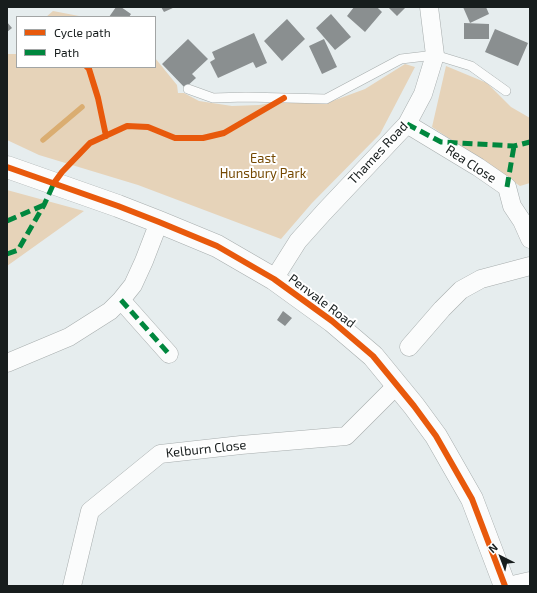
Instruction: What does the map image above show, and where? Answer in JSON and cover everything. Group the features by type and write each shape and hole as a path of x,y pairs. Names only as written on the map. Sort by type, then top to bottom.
{"street":[{"name":"Thames Road","path":"274,279 298,241 407,124 423,94 435,55 429,7"},
{"name":"Rea Close","path":"407,124 478,167 507,187 512,206 522,221 530,239"},
{"name":"Penvale Road","path":"7,167 118,206 217,246 274,279 332,321 373,356 414,406 436,436 472,499 506,586"},
{"path":"7,363 69,337 110,311 133,285 159,222"},
{"path":"409,346 461,290 481,279 530,266"},
{"path":"120,300 169,354"},
{"name":"Kelburn Close","path":"72,586 90,511 160,454 346,436 397,385"},
{"path":"506,586 530,581"}],"lane":[{"path":"188,89 213,98 246,97 326,99 401,59 435,55 470,66 506,92"}],"green space":[{"path":"53,11 79,16 47,16"},
{"name":"East Hunsbury Park","path":"7,54 16,54 16,68 156,68 156,59 177,85 178,93 184,93 199,101 232,106 259,105 283,101 327,103 365,89 405,64 415,67 380,134 312,203 281,239 138,185 39,155 7,140"},
{"path":"446,66 487,83 511,107 530,118 530,183 520,186 432,127"},
{"path":"7,190 84,211 7,266"}],"building":[{"path":"116,7 121,7 131,14 130,16 110,16"},
{"path":"161,7 175,7 164,12"},
{"path":"354,7 377,7 382,12 365,32 347,16"},
{"path":"388,7 406,7 397,16"},
{"path":"463,7 486,7 489,14 470,23"},
{"path":"331,14 351,37 335,50 316,28"},
{"path":"287,19 305,39 282,61 264,41"},
{"path":"7,22 12,28 7,32"},
{"path":"464,23 489,24 489,39 464,39"},
{"path":"495,29 528,43 518,66 485,52"},
{"path":"254,33 267,63 256,68 253,62 218,78 210,62 215,59 212,52"},
{"path":"188,39 208,59 192,74 196,78 185,88 162,64"},
{"path":"324,39 337,67 322,74 309,46"},
{"path":"283,311 292,318 285,326 277,320"}],"waterway":[{"path":"43,140 82,107"}],"marked path":[{"path":"407,124 441,142 514,146 530,142"},
{"path":"507,187 514,146"},
{"path":"7,254 18,250 44,205 54,183"},
{"path":"7,221 44,205"},
{"path":"121,300 169,354"}],"cycle path":[{"path":"88,68 98,98 106,136"},
{"path":"54,183 62,172 90,143 127,126 148,127 175,138 203,138 224,133 284,98"},
{"path":"7,167 118,206 217,246 274,279 332,321 373,356 414,406 436,436 472,499 505,586"}]}
